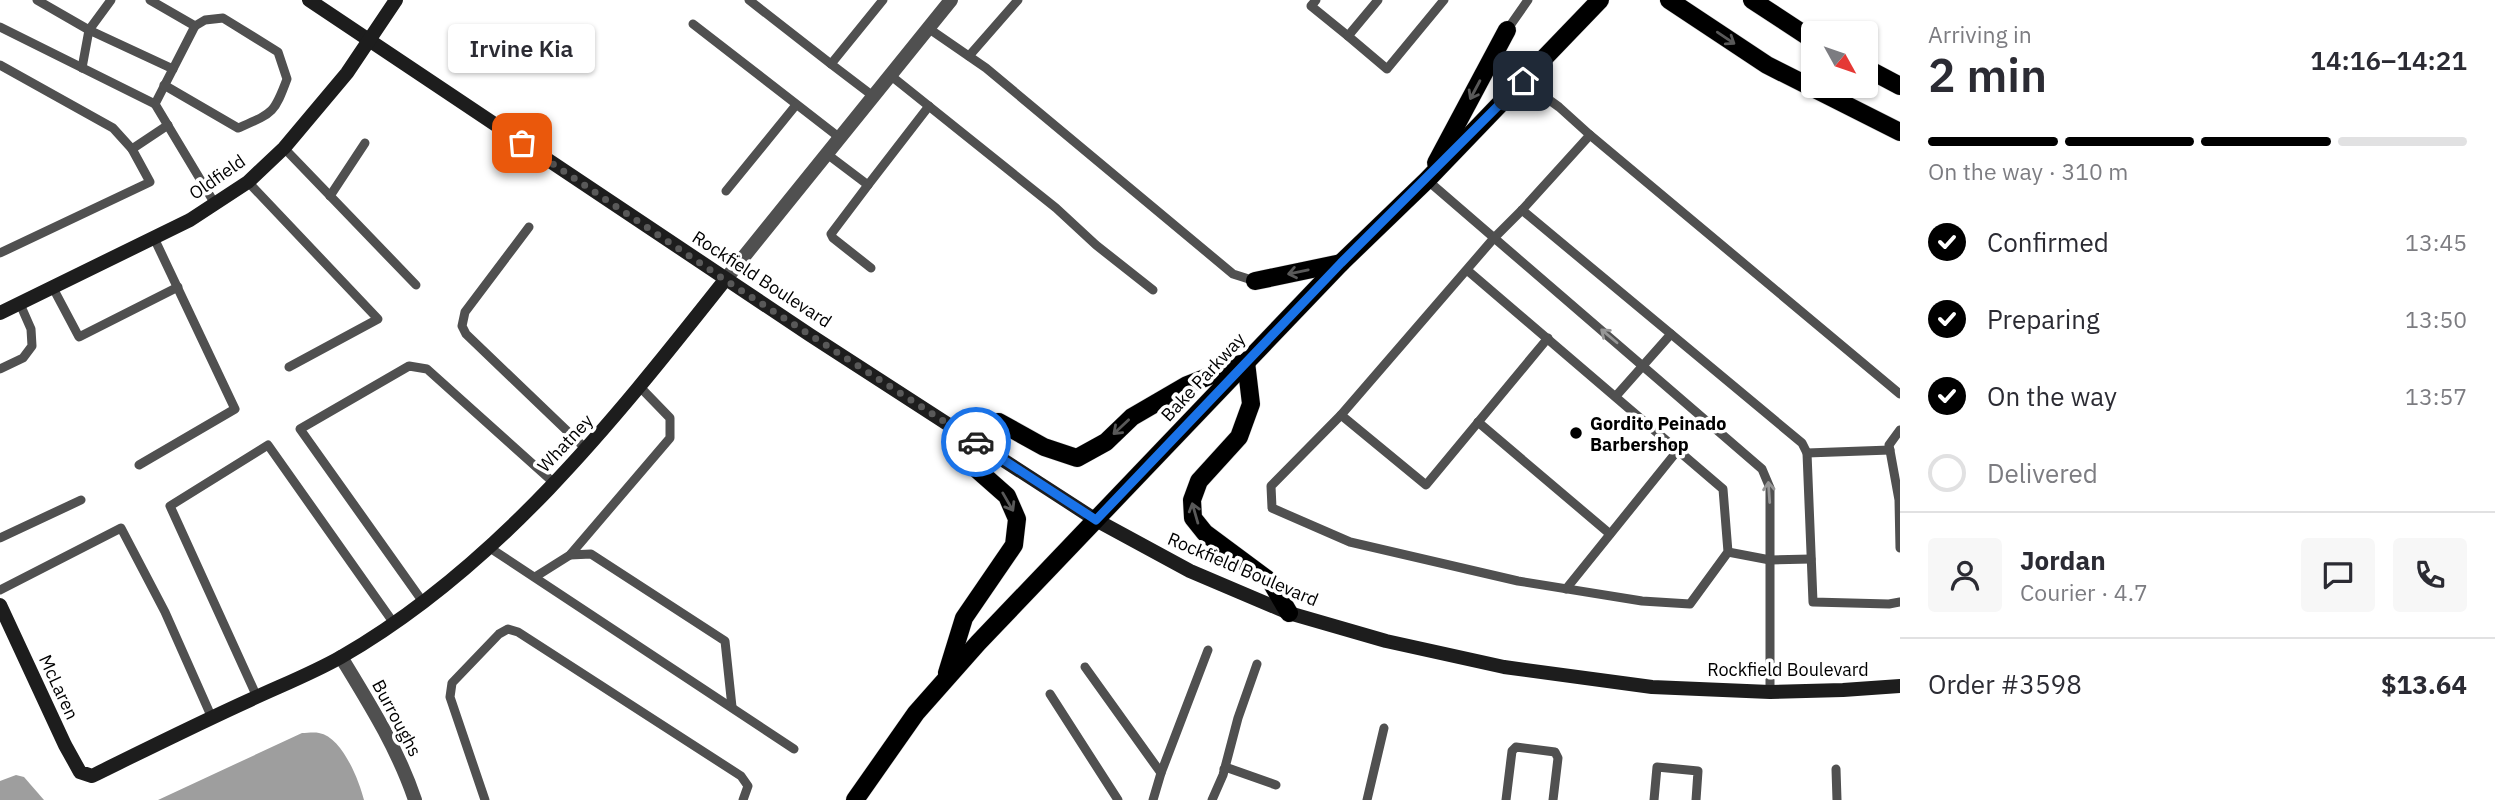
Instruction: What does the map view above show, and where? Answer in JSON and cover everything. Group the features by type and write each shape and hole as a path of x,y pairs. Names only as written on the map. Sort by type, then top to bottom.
{"main road":[{"name":"Bake Parkway","path":"855,800 916,713 945,679 1341,263 1426,180 1600,0"},
{"path":"1669,0 1767,65 1900,132"},
{"path":"1752,0 1801,32"},
{"path":"1426,180 1507,30"},
{"path":"1878,74 1900,86"},
{"path":"1255,281 1341,263"},
{"path":"945,679 964,618 1014,545 1017,519 1007,496 973,466 954,428 999,422 1044,447 1077,458 1106,442 1132,417 1187,385 1246,362 1251,404 1239,437 1199,481 1192,500 1193,518 1205,533 1271,582 1289,613"}],"street":[{"name":"Rockfield Boulevard","path":"309,0 725,280 1096,520 1190,571 1289,613 1386,641 1504,667 1652,687 1770,692 1900,686"},
{"name":"Oldfield","path":"0,313 190,220 248,182 284,148 347,73 396,0"},
{"name":"Whatney","path":"92,776 341,657 424,601 489,548 586,449 640,387 948,1"},
{"name":"McLaren","path":"0,605 80,772 92,776"},
{"name":"Burroughs","path":"341,657 380,721 415,800"}],"lane":[{"path":"37,0 89,30 173,69"},
{"path":"82,68 89,30 111,0"},
{"path":"150,0 195,26"},
{"path":"749,0 873,96"},
{"path":"831,65 883,0"},
{"path":"969,56 1018,0"},
{"path":"1317,0 1311,6 1387,69 1444,0"},
{"path":"1348,36 1378,0"},
{"path":"1507,30 1528,0"},
{"path":"155,104 164,85 195,26 205,20 223,18 278,52 288,79 276,107 264,117 238,128 164,85"},
{"path":"694,24 839,138"},
{"path":"0,27 155,104 215,204"},
{"path":"928,29 986,68 1233,274 1255,281"},
{"path":"0,65 113,128 132,149 150,182 0,253"},
{"path":"890,75 1153,290"},
{"path":"1523,81 1559,107 1900,394"},
{"path":"726,191 796,105"},
{"path":"871,268 831,234 929,106"},
{"path":"132,149 168,125"},
{"path":"1466,270 1723,489 1728,552 1690,604 1642,601 1518,581 1350,542 1272,508 1271,486 1341,415 1466,270 1494,238 1590,135"},
{"path":"330,196 365,143"},
{"path":"284,148 416,285"},
{"path":"827,154 867,185"},
{"path":"1426,180 1762,469 1770,488 1770,692"},
{"path":"248,182 378,319 289,367"},
{"path":"1522,210 1802,443 1807,453 1813,602 1900,602"},
{"path":"529,227 466,312 461,326 466,334 586,449"},
{"path":"139,465 235,409 154,238"},
{"path":"52,288 79,337 178,287"},
{"path":"0,369 23,358 32,346 31,329 20,304"},
{"path":"1616,396 1671,334"},
{"path":"1341,415 1426,485 1548,338"},
{"path":"424,601 300,429 409,366 419,367 427,369 554,483"},
{"path":"535,577 570,555 670,438 670,418 640,387"},
{"path":"1478,422 1610,534"},
{"path":"1900,429 1889,445 1900,500 1900,548"},
{"path":"257,696 170,506 268,444 393,622"},
{"path":"1566,589 1678,450"},
{"path":"1807,453 1890,450"},
{"path":"0,538 81,500"},
{"path":"0,590 121,528 165,612 212,718"},
{"path":"489,548 794,749"},
{"path":"1728,552 1770,560 1811,559"},
{"path":"570,555 591,554 725,641 732,708"},
{"path":"485,800 450,697 452,683 499,634 508,629 518,632 741,776 748,786 743,800"},
{"path":"1153,800 1208,650"},
{"path":"1212,800 1257,664"},
{"path":"1085,667 1161,773"},
{"path":"1051,694 1118,800"},
{"path":"1367,800 1384,729"},
{"path":"1506,800 1511,751 1517,747 1555,752 1558,758 1553,800"},
{"path":"1654,800 1657,767 1698,771 1696,800"},
{"path":"1224,769 1228,768 1276,785"},
{"path":"1836,768 1837,800"}],"shaded area":[{"path":"302,733 319,733 335,742 354,771 364,800 158,800"},
{"path":"16,775 24,777 44,800 0,800 0,781"}],"way so far":[{"path":"522,143 725,280 976,442"}],"place":[{"name":"Irvine Kia","path":"522,143"},
{"name":"Gordito Peinado Barbershop","path":"1576,433"}],"route":[{"path":"976,442 1096,520 1341,263 1523,81"}]}
